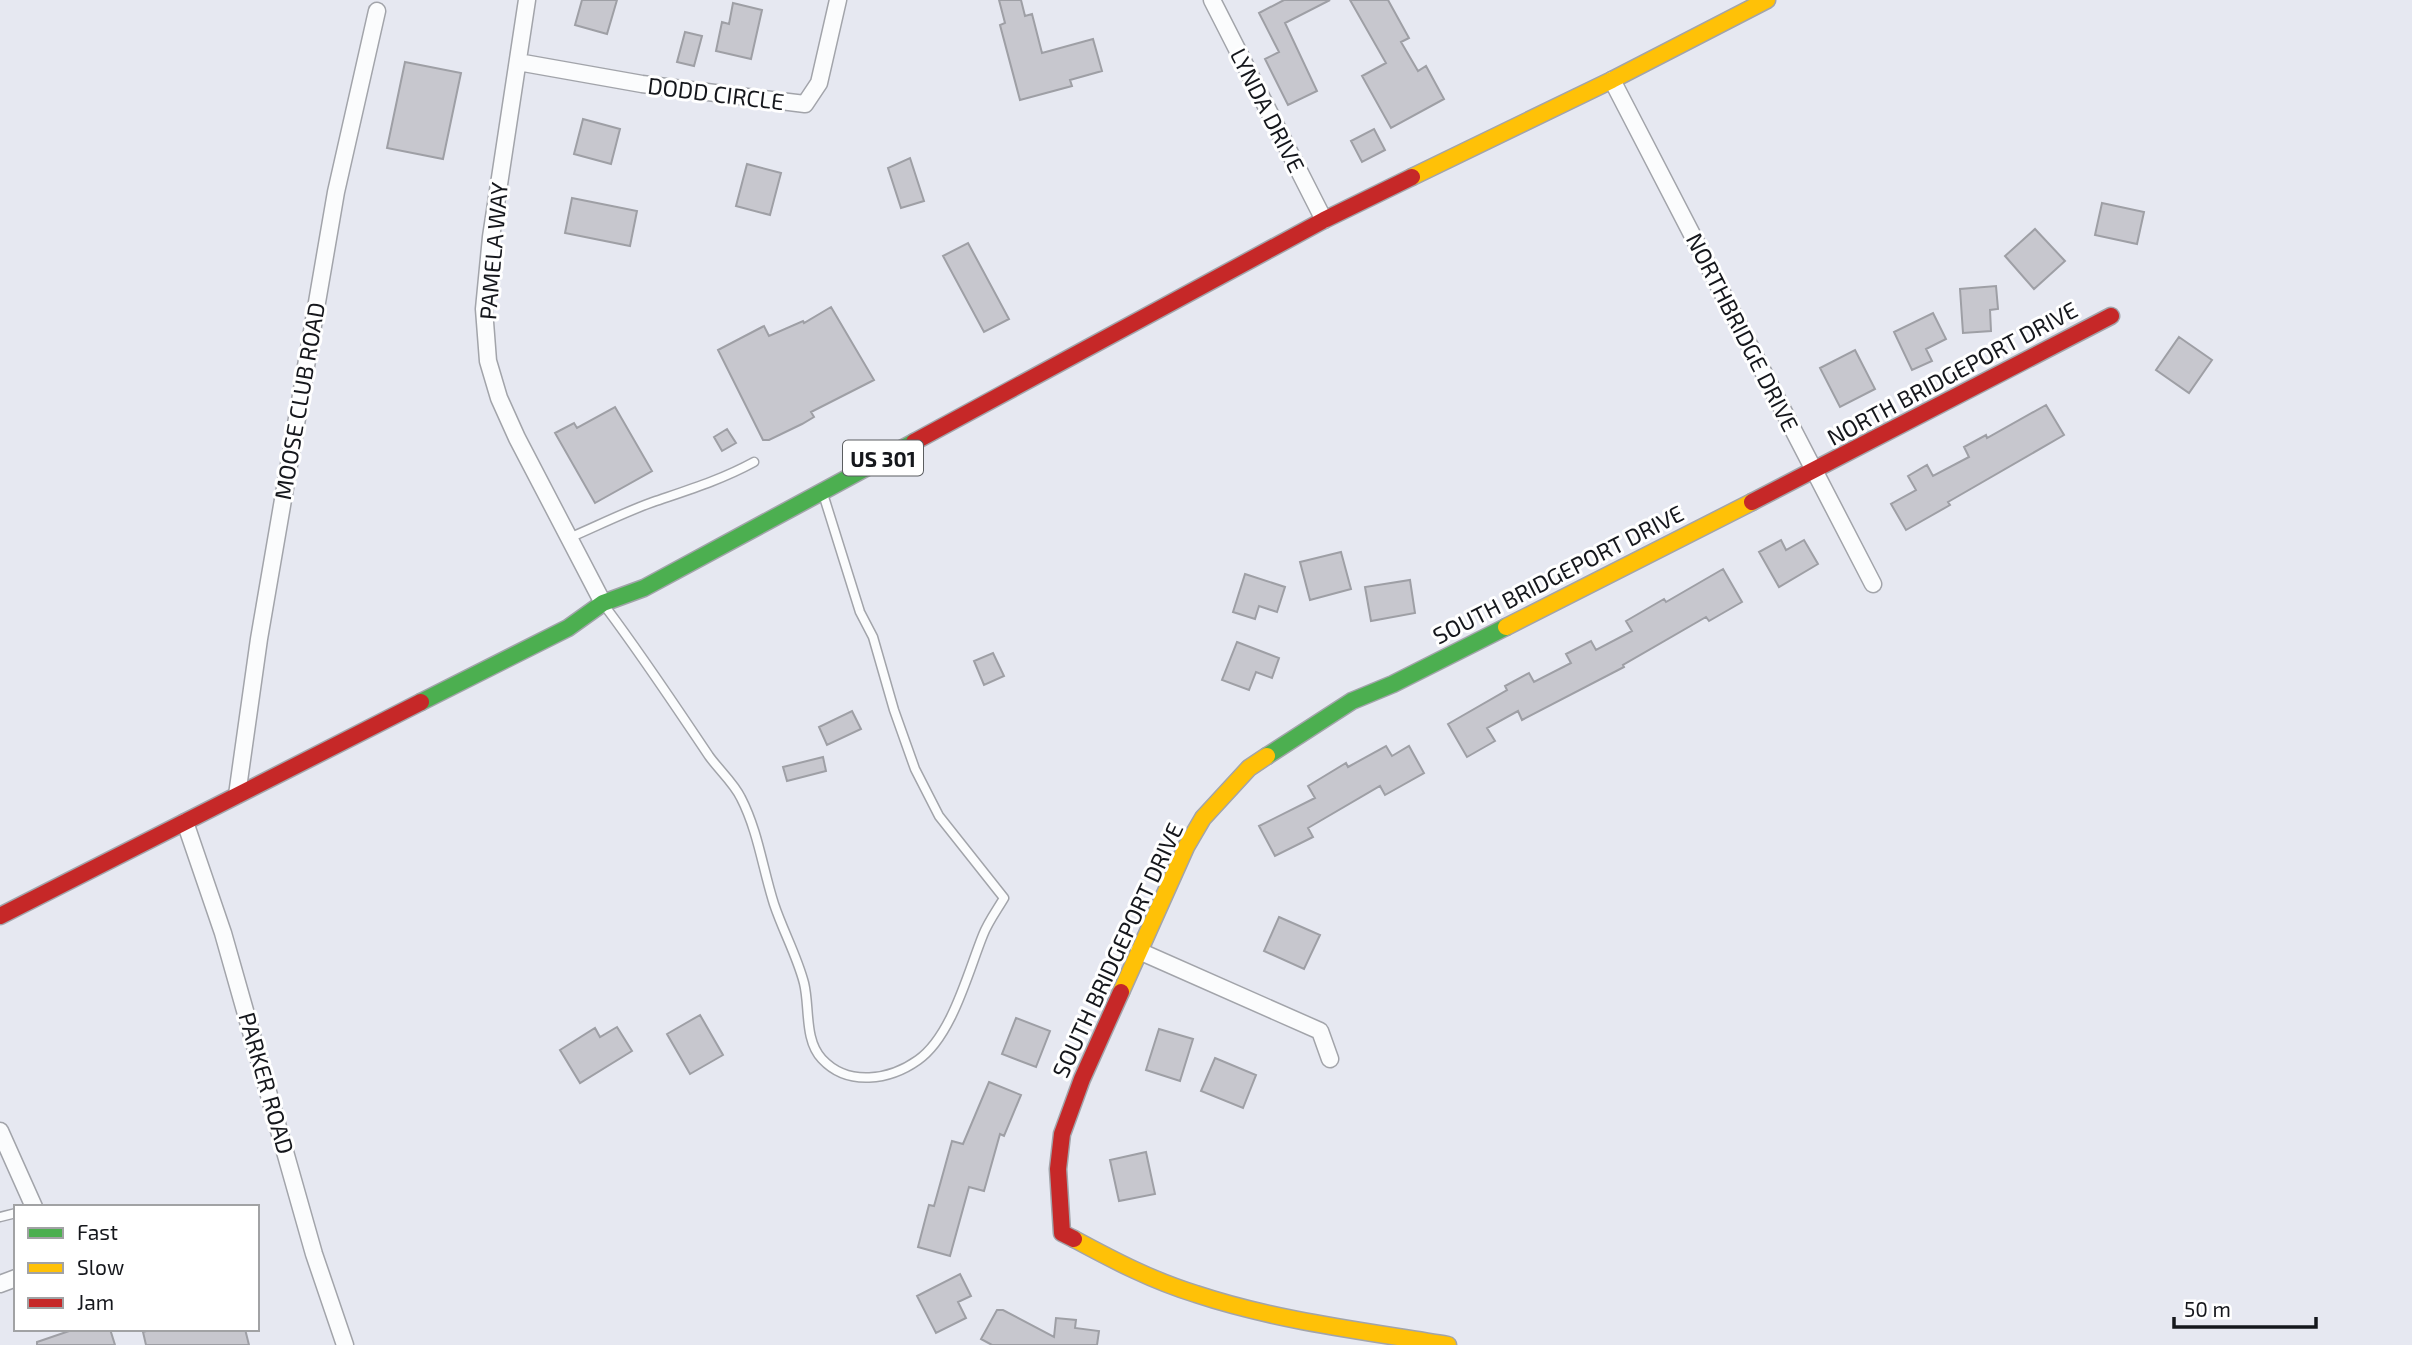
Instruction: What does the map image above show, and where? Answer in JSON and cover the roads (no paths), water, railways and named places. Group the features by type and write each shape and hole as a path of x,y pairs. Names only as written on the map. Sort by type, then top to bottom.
{"main road":[{"name":"US 301","path":"0,916 568,628 603,603 644,588 1324,220 1612,80 1767,0"},
{"name":"NORTH BRIDGEPORT DRIVE","path":"1814,471 2111,316"},
{"name":"SOUTH BRIDGEPORT DRIVE","path":"1448,1345 1262,1313 1194,1294 1115,1261 1062,1233 1058,1169 1062,1134 1082,1079 1186,847 1203,818 1250,768 1352,701 1393,684 1814,471"}],"street":[{"name":"PAMELA WAY","path":"527,0 491,237 484,309 488,361 499,398 517,438 603,603"},
{"name":"DODD CIRCLE","path":"518,62 642,84 805,104 819,83 838,0"},
{"name":"LYNDA DRIVE","path":"1212,0 1324,220"},
{"name":"MOOSE CLUB ROAD","path":"237,795 259,639 331,218 377,10"},
{"name":"NORTHBRIDGE DRIVE","path":"1612,80 1873,584"},
{"name":"PARKER ROAD","path":"185,822 223,933 314,1254 345,1345"},
{"path":"1139,951 1320,1031 1330,1059"},
{"path":"0,1131 33,1205"}],"lane":[{"path":"569,538 652,502 688,492 728,476 754,462"},
{"path":"603,603 649,665 711,759 741,797 774,903 804,984 814,1050 825,1062 857,1079 875,1078 900,1070 920,1059 939,1039 961,992 983,933 1004,898 939,816 915,769 894,710 873,637 860,612 822,491"}]}
